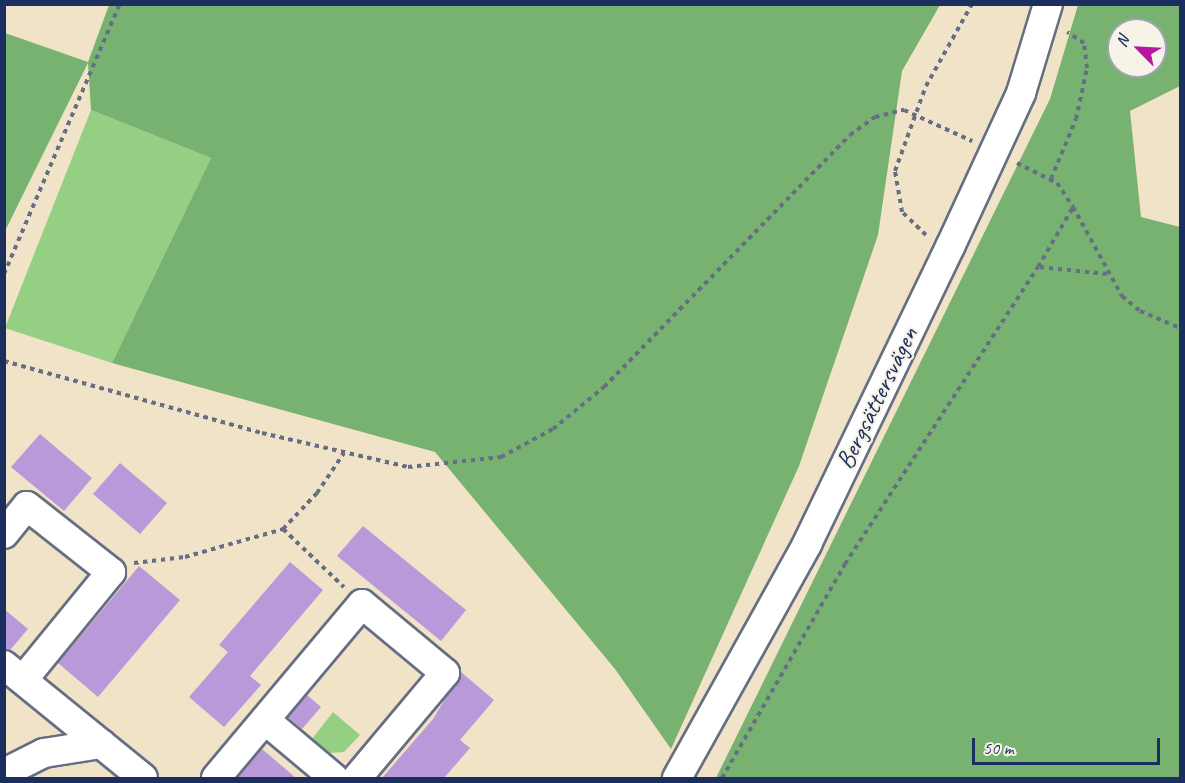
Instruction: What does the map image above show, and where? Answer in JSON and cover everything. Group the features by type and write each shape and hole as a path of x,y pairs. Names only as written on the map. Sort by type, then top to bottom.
{"street":[{"name":"Bergsättersvägen","path":"677,778 807,544 950,247 1021,93 1048,4"},
{"path":"4,534 27,506 111,572 14,672 143,778"},
{"path":"216,778 362,604 445,673 357,778"},
{"path":"265,720 334,778"},
{"path":"4,773 44,753 101,744"}],"path":[{"path":"4,274 120,4"},
{"path":"926,235 902,212 894,186 915,113 972,4"},
{"path":"1051,179 1076,119 1087,68 1084,43 1067,32"},
{"path":"4,361 344,453 408,466 456,466 501,457 553,429 604,387 850,135 891,111 915,113 980,145"},
{"path":"1009,159 1051,179 1073,207 1107,274 1140,311 1180,328"},
{"path":"722,778 845,564 1038,267 1073,207"},
{"path":"1038,267 1107,274"},
{"path":"111,572 283,530 344,453"},
{"path":"283,530 362,604"}],"green space":[{"path":"109,5 940,5 902,71 878,235 799,466 671,749 615,669 435,452 112,363 211,158 91,110 88,63 5,231 5,33 88,62"},
{"path":"1078,5 1180,5 1180,86 1130,111 1141,217 1180,227 1180,778 716,778 1050,99"},
{"path":"91,110 211,158 112,363 5,328"},
{"path":"333,712 360,735 344,752 330,753 312,739"}],"building":[{"path":"40,434 92,478 64,511 11,467"},
{"path":"120,463 167,503 140,534 93,494"},
{"path":"363,526 466,610 441,641 337,556"},
{"path":"290,562 323,590 250,676 261,685 224,727 189,697 228,652 219,645"},
{"path":"139,566 180,600 98,697 58,663"},
{"path":"4,609 28,629 10,650 4,649"},
{"path":"461,672 494,700 460,740 470,748 444,778 382,778 433,719"},
{"path":"307,695 321,707 302,729 288,717"},
{"path":"262,749 296,778 237,778"}]}
